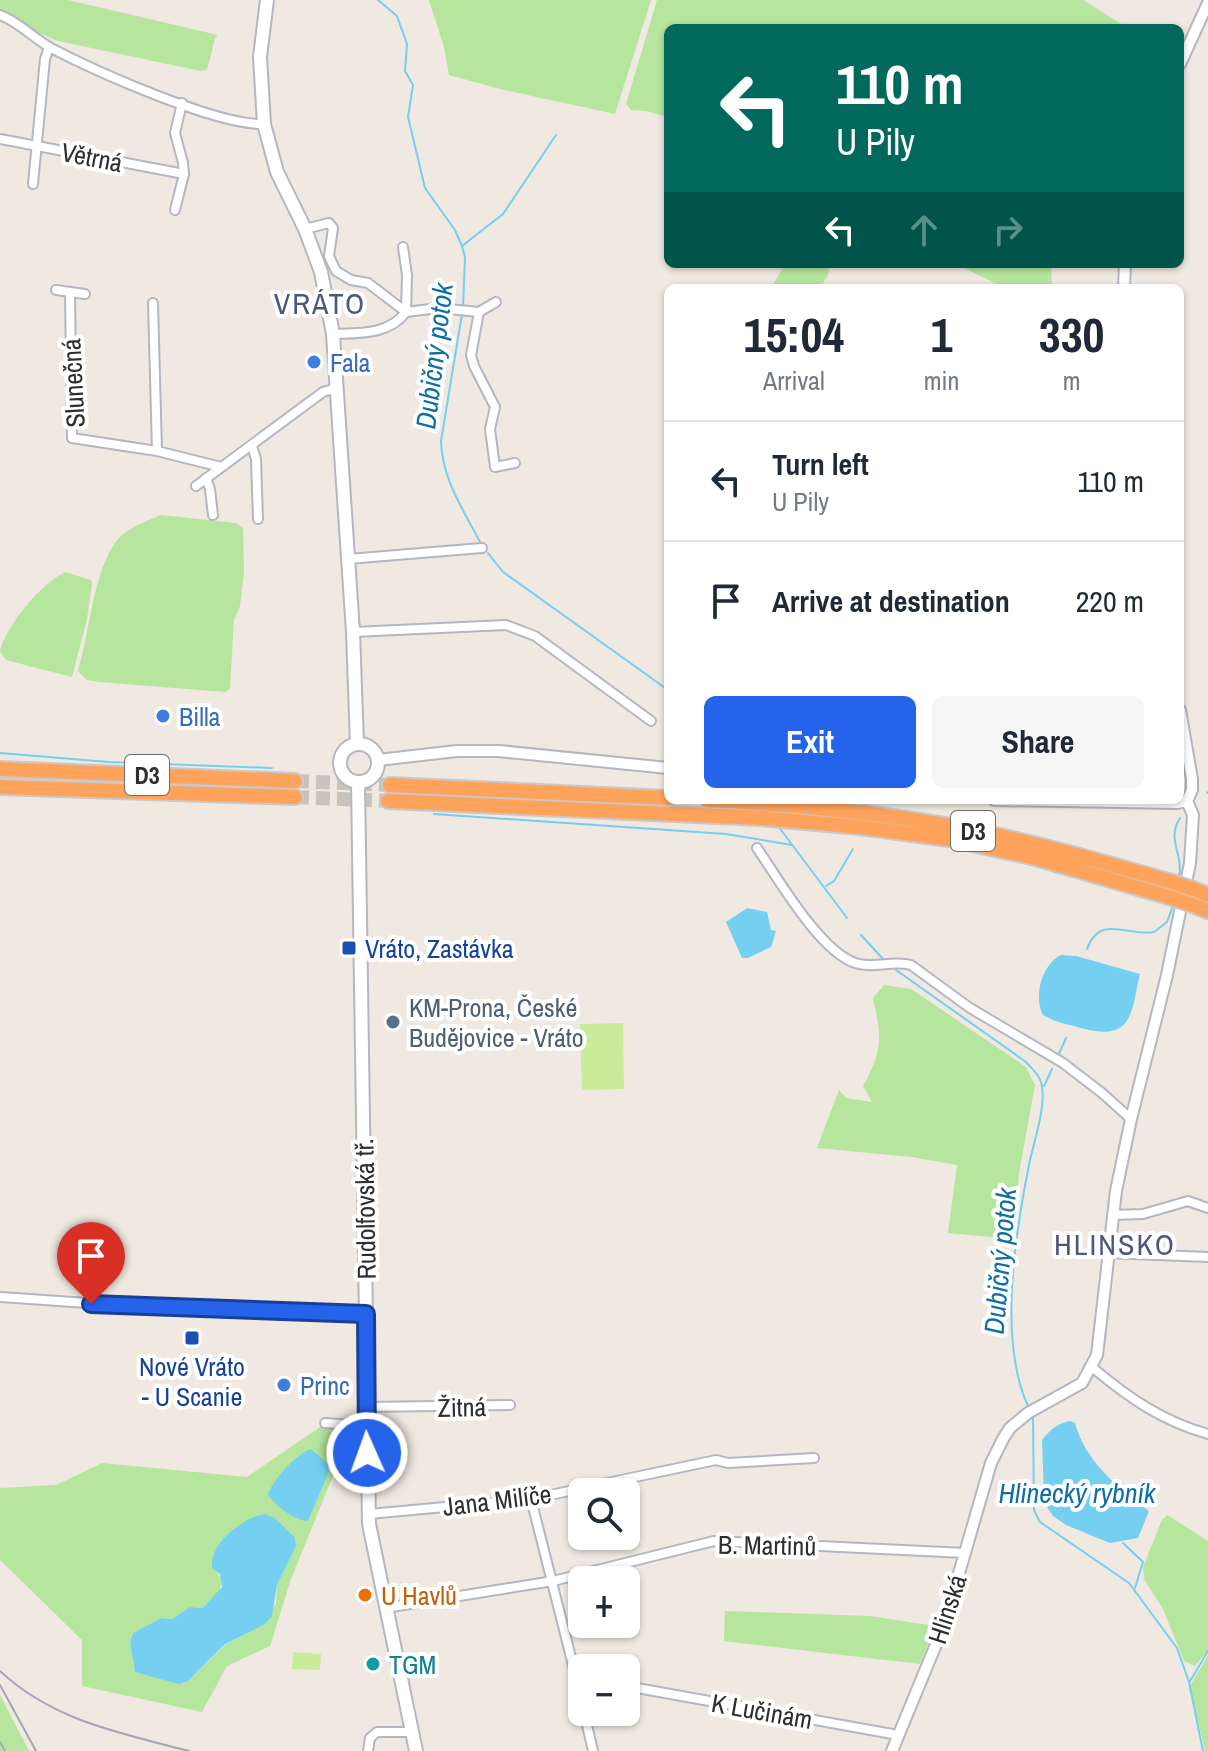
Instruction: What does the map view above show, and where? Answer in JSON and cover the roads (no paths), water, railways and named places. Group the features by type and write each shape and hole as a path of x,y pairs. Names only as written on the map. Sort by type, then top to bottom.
{"highway":[{"name":"D3","path":"0,769 295,781"},
{"path":"390,785 664,798"},
{"name":"D3","path":"0,787 295,797"},
{"name":"D3","path":"388,801 782,819 949,839 1170,889"},
{"name":"D3","path":"777,804 952,826 1042,846 1192,897 1208,911"},
{"name":"D3","path":"1192,897 1208,895"}],"main road":[{"path":"267,0 260,57 264,124 277,172 305,229 321,272 333,334 353,632 357,744"},
{"path":"357,744 368,746 378,760 371,778 358,782 342,773 340,760 346,749 357,744"},
{"name":"Rudolfovská tř.","path":"358,782 369,1514 373,1554 416,1751"}],"street":[{"path":"1184,55 1208,3"},
{"path":"0,15 49,47 130,83 242,123 264,124"},
{"path":"33,184 45,59 49,47"},
{"path":"175,210 184,174 176,142 177,116 182,103"},
{"name":"Větrná","path":"0,139 184,174"},
{"path":"305,229 329,223 333,228 329,256 336,271 351,280 368,283 406,312 438,308 479,312 496,302"},
{"path":"333,334 387,328 399,321 406,312 407,275 403,247"},
{"path":"56,290 85,294"},
{"name":"Slunečná","path":"70,292 72,438 157,451 221,467"},
{"path":"153,303 157,451"},
{"path":"479,312 471,355 495,407 490,429 495,467 515,463"},
{"path":"196,486 323,392 337,388"},
{"path":"252,446 256,459 258,519"},
{"path":"207,480 213,515"},
{"path":"348,559 482,548"},
{"path":"353,632 506,625 535,636 651,721"},
{"path":"1184,733 1192,779 1192,790 1187,801 1193,815 1190,863 1112,1215 1093,1368 1150,1412 1179,1426 1208,1434"},
{"path":"378,760 457,751 499,751 664,768"},
{"path":"757,848 810,924 838,954 856,963 911,965 970,1008 1063,1063 1131,1119"},
{"path":"1112,1215 1143,1214 1188,1201 1208,1208"},
{"path":"1107,1253 1208,1257"},
{"path":"0,1297 161,1308 366,1314"},
{"name":"Hlinská","path":"892,1751 944,1625 991,1463 1010,1428 1031,1411 1082,1383 1093,1368"},
{"name":"Žitná","path":"366,1407 510,1405"},
{"path":"325,1423 366,1426"},
{"name":"Jana Milíče","path":"369,1514 531,1499 716,1460 728,1463 814,1458"},
{"path":"531,1499 573,1654"},
{"name":"B. Martinů","path":"385,1608 553,1581 714,1541 965,1553"},
{"name":"K Lučinám","path":"640,1689 898,1735"},
{"path":"582,1751 593,1750 587,1726"},
{"path":"368,1751 370,1738 377,1732 411,1732"}],"water":[{"path":"747,908 767,912 771,930 776,931 771,947 742,958 726,922"},
{"path":"1061,955 1076,956 1140,974 1132,1011 1122,1027 1101,1032 1064,1024 1043,1015 1039,999 1041,982 1054,959"},
{"name":"Hlinecký rybník","path":"1070,1421 1075,1423 1087,1450 1104,1473 1149,1511 1138,1538 1110,1543 1066,1525 1053,1516 1047,1507 1042,1440 1054,1428"},
{"path":"311,1449 328,1464 329,1471 308,1521 285,1512 268,1494 286,1468"},
{"path":"265,1514 275,1518 295,1538 296,1546 277,1585 272,1616 264,1625 225,1644 188,1681 179,1684 135,1672 130,1642 133,1633 161,1618 172,1619 190,1607 203,1608 222,1587 220,1574 212,1568 216,1550 238,1526"}],"waterway":[{"name":"Dubičný potok","path":"378,0 397,16 407,44 405,71 413,85 408,117 425,188 455,230 462,246 465,257 463,308"},
{"path":"462,246 503,214 556,135"},
{"name":"Dubičný potok","path":"462,314 441,441 442,455 449,481 480,542"},
{"name":"Dubičný potok","path":"488,553 503,572 664,687"},
{"path":"0,753 109,762 272,768"},
{"path":"434,814 726,834 792,845"},
{"path":"1179,878 1175,833 1180,818"},
{"name":"Dubičný potok","path":"778,826 847,918"},
{"path":"826,886 834,881 853,849"},
{"path":"1087,949 1093,938 1107,929 1154,932 1167,922 1174,903"},
{"name":"Dubičný potok","path":"861,935 884,960"},
{"name":"Dubičný potok","path":"896,970 1026,1062 1041,1083 1042,1105 1024,1193 1012,1287 1014,1351 1028,1406"},
{"path":"1058,1056 1066,1038"},
{"path":"1044,1086 1052,1069"},
{"name":"Dubičný potok","path":"1033,1416 1034,1510 1040,1522 1129,1583 1177,1648 1189,1682 1203,1751"},
{"path":"1123,1543 1143,1562 1135,1588"},
{"path":"1190,1681 1208,1651"}],"tunnel":[{"path":"295,781 390,785"},
{"path":"295,797 388,801"}],"railway":[{"path":"0,1671 42,1702 65,1714 113,1731 189,1751"},
{"path":"0,1685 36,1751"},
{"path":"0,1742 5,1751"}],"place":[{"name":"Fala","path":"314,362"},
{"name":"Billa","path":"163,716"},
{"name":"Vráto, Zastávka","path":"349,948"},
{"name":"KM-Prona, České Budějovice - Vráto","path":"393,1022"},
{"name":"Nové Vráto - U Scanie","path":"192,1338"},
{"name":"Princ","path":"284,1385"},
{"name":"U Havlů","path":"365,1595"},
{"name":"TGM","path":"373,1664"}],"district":[{"name":"VRÁTO","path":"320,303"},
{"name":"HLINSKO","path":"1115,1244"}]}
